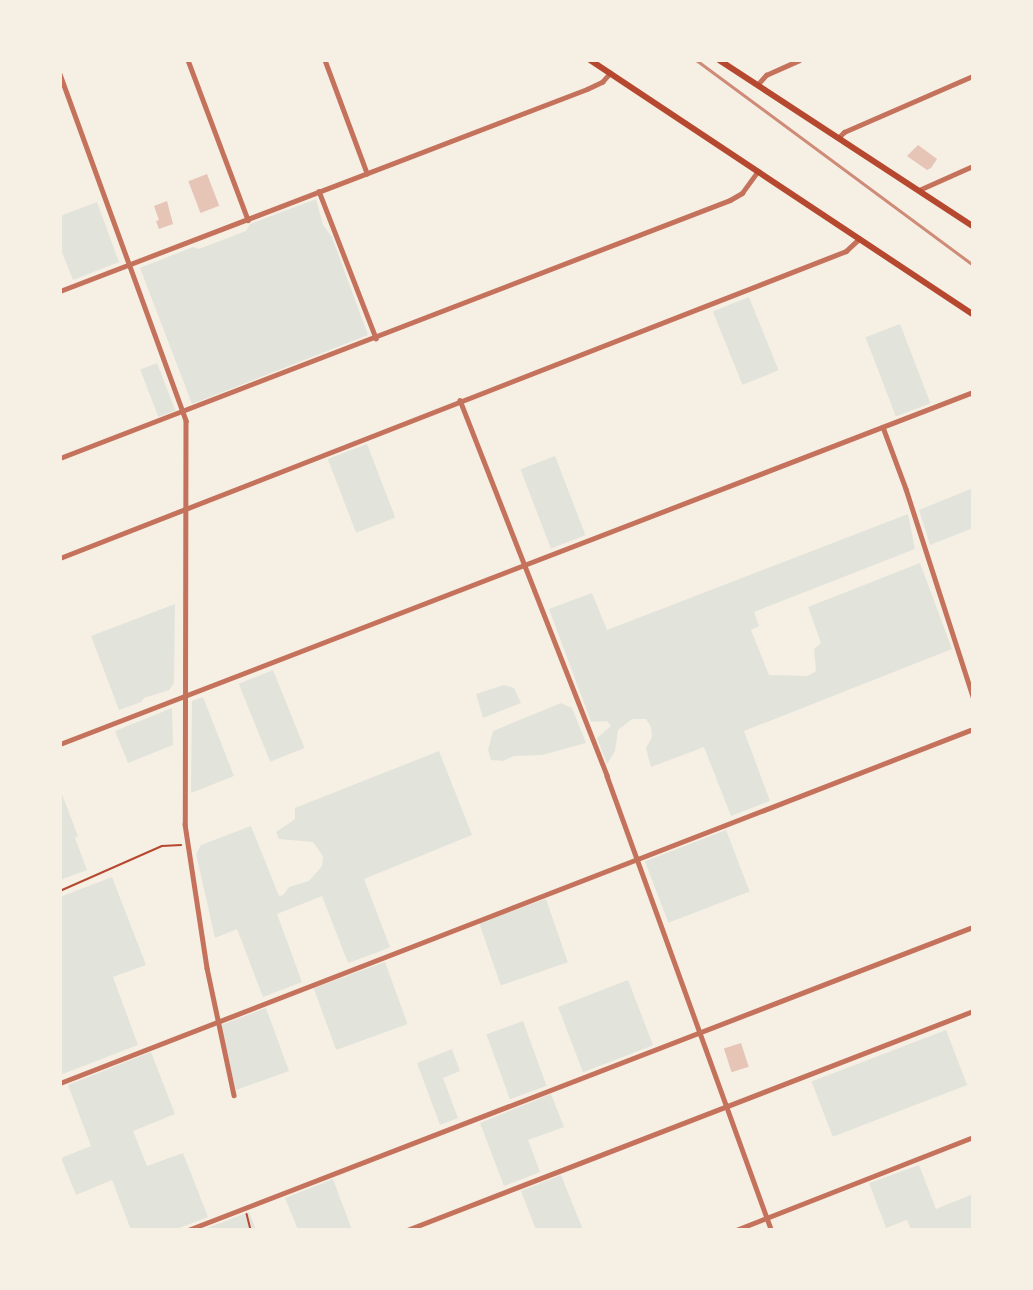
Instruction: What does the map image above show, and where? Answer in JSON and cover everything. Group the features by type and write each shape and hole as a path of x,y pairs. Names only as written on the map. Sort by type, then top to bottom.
{"main road":[{"path":"590,60 973,314"},
{"path":"719,60 973,226"}],"street":[{"path":"188,60 248,220"},
{"path":"325,60 367,173"},
{"path":"758,84 766,75 799,60"},
{"path":"60,74 183,411 187,434 188,508 184,696 188,846 217,1022 234,1095"},
{"path":"60,291 587,89 602,82 610,74"},
{"path":"838,138 844,132 973,76"},
{"path":"918,190 973,166"},
{"path":"60,458 738,196 758,171"},
{"path":"319,192 375,338"},
{"path":"60,558 846,251 860,239"},
{"path":"60,744 973,392"},
{"path":"460,400 526,564 637,860 771,1230"},
{"path":"883,426 973,697"},
{"path":"60,1083 497,911 637,860 973,729"},
{"path":"188,1230 973,927"},
{"path":"407,1230 973,1011"},
{"path":"736,1230 973,1137"}],"path":[{"path":"60,891 162,846 175,844 188,846"},
{"path":"245,1207 250,1230"}],"shaded area":[{"path":"316,199 323,225 332,237 368,335 192,404 140,268 193,247 199,249 246,231 250,224"},
{"path":"97,202 119,262 73,280 60,247 60,216"},
{"path":"749,297 779,370 742,385 713,312"},
{"path":"900,324 930,403 896,417 865,337"},
{"path":"157,363 175,411 158,417 140,369"},
{"path":"367,444 395,518 356,533 328,459"},
{"path":"555,456 585,535 551,549 520,469"},
{"path":"973,488 973,528 930,545 919,510"},
{"path":"908,514 915,549 754,612 759,626 751,630 769,675 808,676 816,671 814,649 821,643 808,607 920,563 952,649 744,731 770,801 731,816 704,747 651,767 646,748 652,737 651,727 646,719 632,719 618,730 615,751 607,764 597,738 611,726 607,721 591,722 549,609 592,593 607,630"},
{"path":"175,604 174,683 169,690 144,698 141,702 119,710 91,636"},
{"path":"273,670 304,748 270,762 239,684"},
{"path":"504,685 514,688 521,703 483,718 476,694"},
{"path":"203,697 234,776 191,793 192,701"},
{"path":"561,703 572,708 586,743 542,755 514,756 503,761 491,760 488,750 493,731"},
{"path":"172,708 173,745 128,763 115,731"},
{"path":"439,751 472,835 364,879 390,947 381,951 348,963 322,896 277,914 302,982 263,997 237,929 215,938 196,854 201,845 251,826 279,896 283,895 289,887 309,881 322,866 323,856 313,842 279,839 276,832 295,819 295,808"},
{"path":"60,789 78,836 75,838 87,870 60,880"},
{"path":"726,830 750,892 668,923 645,861"},
{"path":"112,877 146,965 113,977 138,1045 60,1075 60,897"},
{"path":"546,899 568,962 501,985 479,922"},
{"path":"385,962 408,1024 336,1050 314,988"},
{"path":"628,980 653,1045 583,1072 558,1007"},
{"path":"266,1008 289,1071 236,1090 221,1025"},
{"path":"523,1021 547,1086 510,1099 486,1034"},
{"path":"946,1030 967,1085 833,1137 812,1082"},
{"path":"452,1049 460,1071 443,1078 458,1118 440,1125 417,1063"},
{"path":"151,1052 175,1114 133,1131 147,1166 183,1153 208,1217 174,1230 131,1230 112,1180 76,1195 61,1158 91,1146 68,1085"},
{"path":"551,1094 564,1127 528,1140 540,1172 504,1186 480,1123"},
{"path":"919,1165 936,1209 973,1194 973,1230 911,1230 907,1220 886,1228 869,1183"},
{"path":"561,1175 583,1230 536,1230 521,1191"},
{"path":"333,1179 352,1230 298,1230 285,1198"},
{"path":"249,1212 256,1230 202,1230"}],"building":[{"path":"918,145 937,159 927,170 907,156"},
{"path":"207,174 219,206 201,213 188,181"},
{"path":"167,201 173,224 159,229 156,221 159,220 154,206"},
{"path":"741,1043 749,1067 732,1072 724,1049"}],"railway":[{"path":"696,60 973,265"}]}
